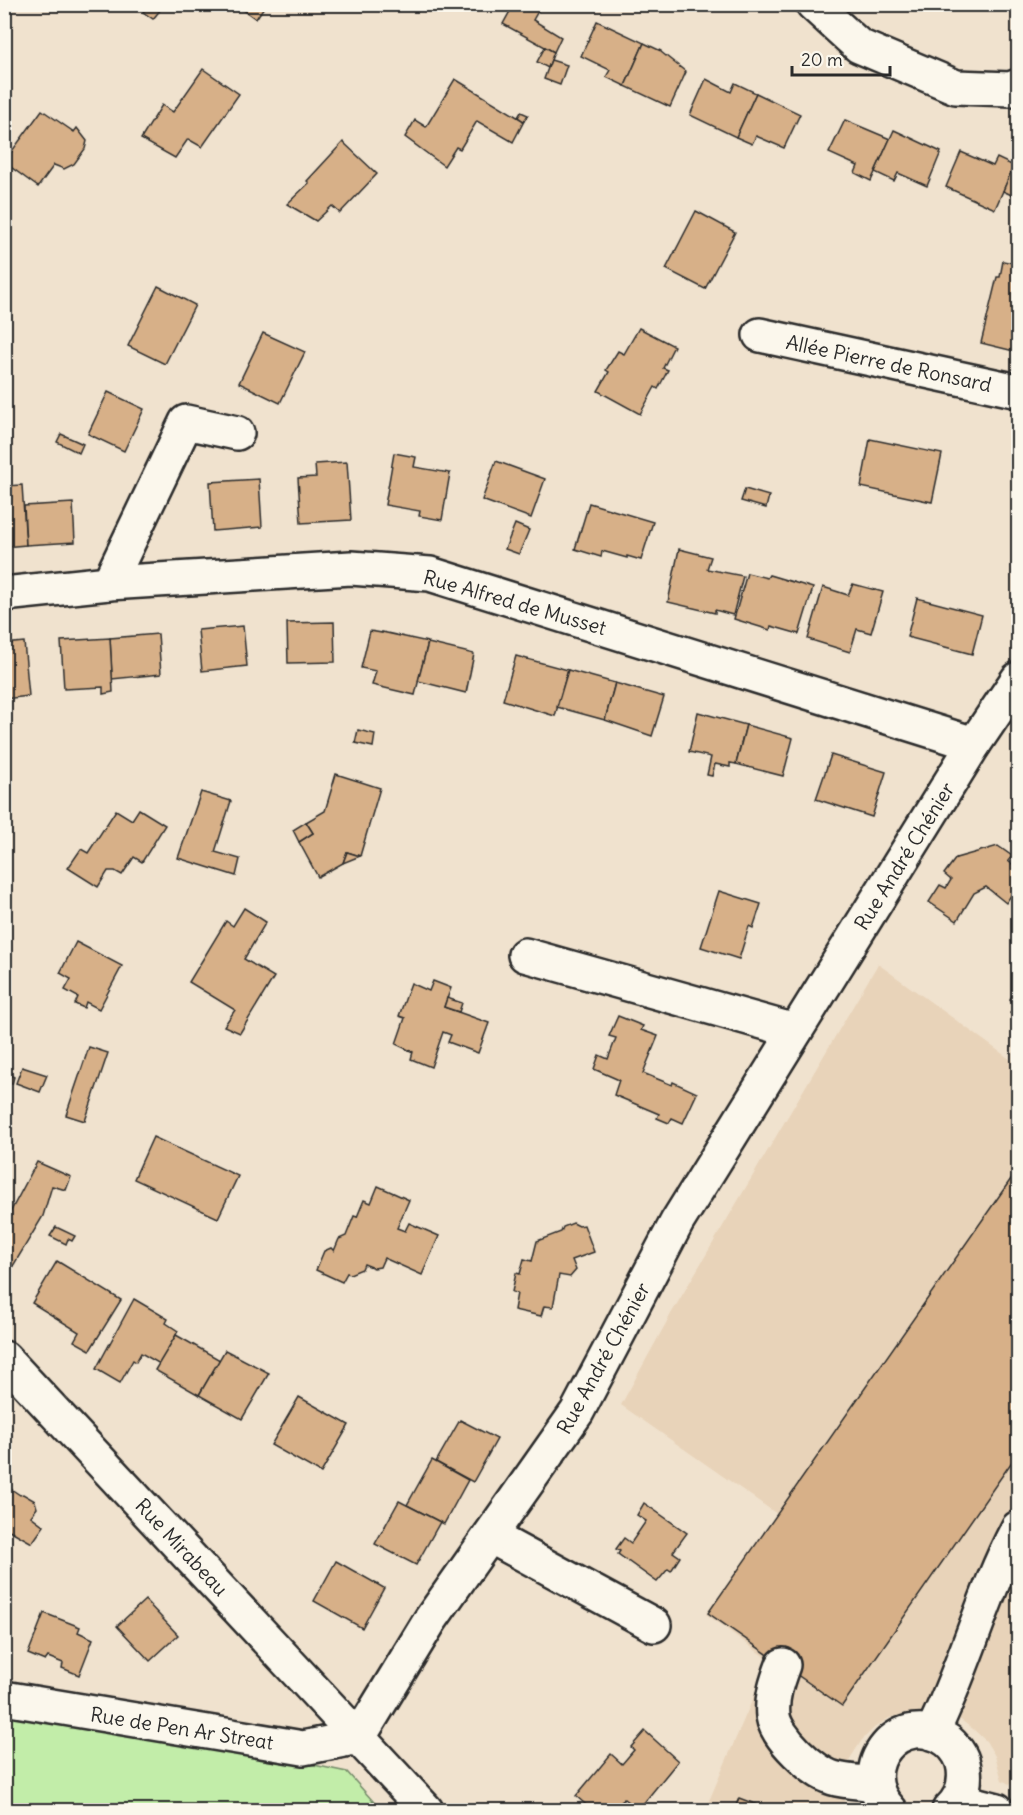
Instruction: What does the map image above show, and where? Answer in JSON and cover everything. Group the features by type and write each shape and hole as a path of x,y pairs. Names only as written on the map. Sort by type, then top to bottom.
{"street":[{"path":"813,4 859,46 957,87 1011,89 1018,86"},
{"name":"Allée Pierre de Ronsard","path":"760,335 1018,391"},
{"path":"109,583 186,422 237,433"},
{"name":"Rue Alfred de Musset","path":"4,594 109,583 351,568 430,574 974,744"},
{"name":"Rue André Chénier","path":"359,1737 431,1619 577,1412 677,1222 974,744 1017,682"},
{"path":"525,956 795,1031"},
{"name":"Rue Mirabeau","path":"4,1358 426,1810"},
{"path":"932,1733 952,1688 1001,1560 1018,1528"},
{"path":"490,1536 654,1625"},
{"path":"783,1665 775,1688 773,1717 785,1739 806,1763 832,1778 882,1797"},
{"name":"Rue de Pen Ar Streat","path":"4,1698 303,1748 359,1737"},
{"path":"882,1797 874,1775 879,1757 890,1743 905,1734 923,1731 943,1738 959,1754 964,1766 963,1789 954,1805 997,1810"}],"shaded area":[{"path":"878,964 1018,1065 1018,1789 1002,1780 995,1756 986,1741 973,1729 958,1718 924,1711 889,1718 862,1740 844,1774 845,1810 705,1810 754,1696 766,1658 706,1614 777,1514 621,1405 671,1314"}],"green space":[{"path":"5,1700 347,1772 381,1810 5,1810"}],"building":[{"path":"149,4 155,4 161,9 153,19 143,12"},
{"path":"235,4 266,4 256,19"},
{"path":"514,4 542,4 533,20 561,37 554,52 503,24"},
{"path":"597,21 644,43 625,86 606,77 610,70 581,56"},
{"path":"644,43 661,51 686,72 670,107 625,86"},
{"path":"545,47 554,52 548,68 537,62"},
{"path":"551,60 567,65 560,85 544,79"},
{"path":"203,69 239,94 202,147 188,139 175,158 141,139 162,105 173,112"},
{"path":"455,79 524,121 513,142 477,121 460,149 456,147 444,166 405,137 415,120 426,127"},
{"path":"706,79 731,92 735,83 756,93 736,137 690,115"},
{"path":"756,93 800,114 784,148 756,136 752,144 736,137"},
{"path":"42,110 74,132 77,128 87,141 85,149 74,164 64,169 54,165 38,187 4,162"},
{"path":"521,112 528,115 524,121 518,117"},
{"path":"845,120 890,139 871,181 855,173 858,166 829,153"},
{"path":"894,130 941,152 927,186 898,173 894,181 875,172"},
{"path":"343,142 377,174 340,213 332,206 316,221 287,204 309,183 307,181"},
{"path":"961,152 993,166 997,158 1014,166 995,209 946,187"},
{"path":"1018,155 1018,198 1003,191"},
{"path":"696,211 735,232 705,289 666,269"},
{"path":"1003,261 1018,264 1018,352 981,343"},
{"path":"158,286 195,305 165,364 128,346"},
{"path":"639,328 674,346 663,368 668,370 658,389 655,387 640,414 598,391 609,372 606,370 618,351 624,354"},
{"path":"263,333 305,352 280,403 239,383"},
{"path":"108,392 144,409 124,451 88,434"},
{"path":"61,434 83,444 79,453 57,442"},
{"path":"870,439 942,454 932,502 861,487"},
{"path":"394,453 416,457 414,467 450,473 442,520 419,516 420,511 385,505"},
{"path":"496,461 545,479 531,518 482,500"},
{"path":"347,462 351,520 301,523 298,478 316,477 315,464"},
{"path":"1018,478 1018,494 1014,493"},
{"path":"259,479 262,527 213,531 210,482"},
{"path":"22,485 26,545 4,547 4,486"},
{"path":"745,489 769,496 766,508 741,501"},
{"path":"73,503 75,542 26,545 24,506"},
{"path":"589,503 653,522 641,560 602,551 601,557 575,549"},
{"path":"515,524 529,530 519,554 505,549"},
{"path":"679,549 711,557 707,569 743,576 733,615 668,602"},
{"path":"747,573 767,578 769,575 813,588 799,634 771,626 770,630 734,619"},
{"path":"853,584 883,592 871,633 857,629 850,652 808,639 823,587 848,595"},
{"path":"917,598 982,615 972,654 907,637"},
{"path":"334,622 335,662 288,663 287,623"},
{"path":"243,626 247,666 202,671 198,630"},
{"path":"370,631 428,642 415,695 372,685 376,671 361,668"},
{"path":"158,634 161,674 112,679 110,638"},
{"path":"110,638 113,692 103,694 103,687 64,689 61,641"},
{"path":"24,642 29,696 4,699 4,644"},
{"path":"428,643 474,654 466,693 418,681"},
{"path":"516,656 568,670 555,716 503,700"},
{"path":"568,670 615,683 605,720 557,707"},
{"path":"615,683 664,697 652,736 605,720"},
{"path":"698,712 746,725 736,764 730,763 730,767 715,764 712,776 707,775 711,757 689,752"},
{"path":"746,725 793,738 783,776 736,764"},
{"path":"358,730 375,734 373,747 355,743"},
{"path":"831,755 886,772 872,817 816,799"},
{"path":"336,774 380,788 360,856 347,852 343,863 318,877 299,842 313,833 306,822 325,811"},
{"path":"201,792 231,801 215,852 240,859 236,876 178,858"},
{"path":"139,809 165,825 142,862 134,857 122,875 115,871 108,871 98,887 68,868 81,849 88,853 116,810 132,820"},
{"path":"306,822 313,833 299,842 293,830"},
{"path":"998,846 1012,856 1008,861 1018,868 1018,885 1006,903 986,887 974,893 957,921 929,902 940,885 946,888 951,880 944,874 956,858"},
{"path":"347,852 360,856 343,863"},
{"path":"719,891 761,904 753,928 749,926 739,959 701,947"},
{"path":"244,908 266,922 244,959 274,977 240,1033 224,1026 235,1010 189,982 226,921 233,926"},
{"path":"76,942 122,966 99,1009 86,1002 84,1008 75,1004 78,997 65,990 71,979 60,973"},
{"path":"433,981 451,988 444,1007 489,1023 478,1053 448,1042 451,1035 443,1032 431,1067 411,1059 413,1052 396,1044 405,1018 399,1016 411,983 429,991"},
{"path":"1015,992 1018,995 1018,1020 1010,1013 1016,1004 1010,999"},
{"path":"447,998 462,1003 459,1012 444,1007"},
{"path":"618,1016 643,1026 641,1030 658,1036 643,1073 672,1085 673,1082 697,1093 683,1123 672,1118 669,1123 657,1118 659,1114 614,1095 619,1080 594,1069 599,1055 608,1059 616,1038 609,1036"},
{"path":"89,1047 108,1053 85,1121 66,1115"},
{"path":"22,1067 47,1075 40,1092 16,1083"},
{"path":"5,1073 14,1077 12,1084 4,1080"},
{"path":"153,1137 238,1176 218,1218 134,1179"},
{"path":"37,1162 71,1177 66,1190 52,1186 43,1216 4,1281 4,1224"},
{"path":"1018,1169 1018,1453 842,1706 708,1613"},
{"path":"378,1186 409,1200 397,1228 405,1231 409,1223 439,1236 422,1275 384,1258 380,1267 374,1268 364,1264 362,1269 347,1273 342,1282 316,1270 324,1251 331,1248 334,1251 339,1239 346,1236 364,1200 371,1203"},
{"path":"573,1223 579,1226 584,1225 594,1252 572,1260 576,1270 570,1277 559,1275 553,1307 544,1306 541,1316 514,1310 517,1293 512,1292 516,1273 520,1274 524,1259 532,1261 537,1241 561,1232 563,1227"},
{"path":"56,1227 75,1236 72,1241 68,1239 66,1244 50,1236"},
{"path":"57,1261 121,1300 90,1350 74,1341 79,1332 32,1303"},
{"path":"134,1299 168,1319 166,1323 178,1331 160,1364 141,1353 136,1362 133,1360 120,1383 96,1369"},
{"path":"176,1335 220,1360 199,1395 155,1370"},
{"path":"225,1350 269,1373 242,1419 199,1395"},
{"path":"299,1397 349,1425 321,1473 271,1445"},
{"path":"460,1420 497,1439 473,1482 436,1462"},
{"path":"432,1460 468,1480 444,1524 407,1505"},
{"path":"8,1487 35,1501 37,1508 31,1516 44,1526 32,1543 4,1527 4,1488"},
{"path":"399,1501 440,1522 416,1565 375,1544"},
{"path":"644,1503 687,1533 673,1552 680,1557 671,1571 668,1569 657,1582 618,1554 620,1551 616,1549 624,1538 631,1543 646,1521 637,1515"},
{"path":"336,1561 384,1588 362,1628 314,1601"},
{"path":"145,1600 178,1635 150,1661 117,1626"},
{"path":"44,1613 80,1627 78,1632 93,1639 79,1675 62,1668 63,1663 48,1657 45,1661 28,1654"},
{"path":"645,1731 678,1761 638,1810 624,1799 614,1810 592,1810 576,1796 611,1754 622,1764 634,1750 631,1747"},
{"path":"739,1798 771,1810 734,1810"}]}
